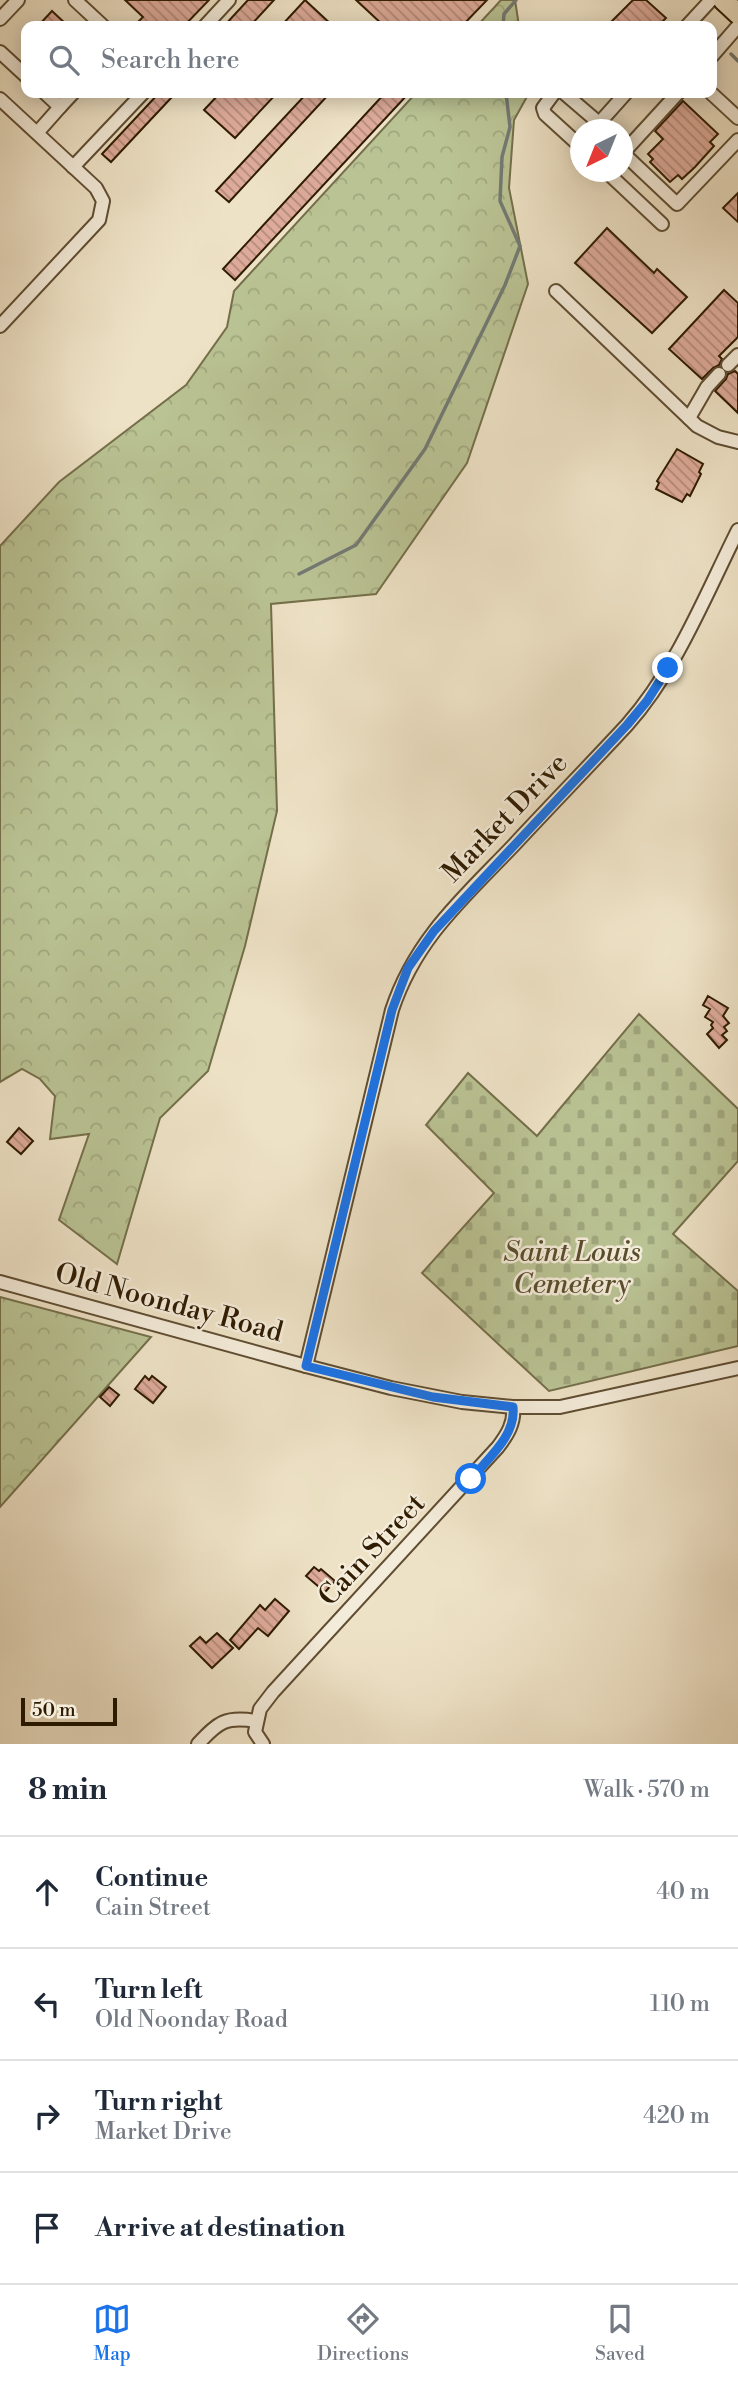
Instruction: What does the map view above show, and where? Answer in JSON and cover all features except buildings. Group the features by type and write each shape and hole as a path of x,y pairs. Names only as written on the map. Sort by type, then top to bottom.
{"highway":[{"path":"723,0 738,14"}],"street":[{"path":"0,19 18,0"},
{"path":"75,0 98,21"},
{"path":"210,21 229,0"},
{"path":"691,21 710,0"},
{"path":"717,50 738,26"},
{"path":"0,52 21,71"},
{"path":"50,98 60,107"},
{"path":"37,133 68,98"},
{"path":"73,167 138,98"},
{"path":"550,98 543,108 545,114 570,137"},
{"path":"569,98 589,119"},
{"path":"602,119 621,98"},
{"path":"633,142 673,98"},
{"path":"716,98 738,118"},
{"path":"0,99 101,195 103,207 99,220 0,326"},
{"path":"633,162 677,204 738,140"},
{"path":"617,182 662,224"},
{"path":"556,291 697,426 718,438 738,442"},
{"path":"689,418 707,387 738,355"},
{"name":"Market Drive","path":"306,1366 392,1010 408,968 423,944 455,906 647,701 678,649 738,530"},
{"name":"Old Noonday Road","path":"0,1282 306,1366 433,1397 513,1407 560,1407 738,1368"},
{"name":"Cain Street","path":"256,1721 260,1709 273,1692 498,1447 509,1433 514,1416 513,1407"},
{"path":"198,1744 221,1722 236,1718 256,1721 255,1732 263,1744"}],"green space":[{"path":"501,0 515,0 518,21 482,21"},
{"path":"411,98 526,98 514,120 509,188 528,284 467,463 376,594 271,604 277,811 245,946 208,1071 160,1118 117,1264 59,1220 89,1134 50,1139 55,1096 40,1079 22,1069 0,1082 0,546 59,482 186,385 227,327 234,291"},
{"name":"Saint Louis Cemetery","path":"639,1014 738,1109 738,1161 673,1234 738,1291 738,1346 549,1391 422,1273 494,1193 426,1125 468,1073 537,1136"},
{"path":"0,1297 151,1337 0,1507"}],"waterway":[{"path":"503,21 504,14 516,0"},
{"path":"731,54 738,61"},
{"path":"299,574 356,545 425,449 505,285 520,246 500,201 502,157 510,127 507,98"}],"route":[{"path":"471,1479 509,1433 514,1416 513,1407 433,1397 306,1366 392,1010 408,968 434,931 627,725 647,701 668,668"}]}
